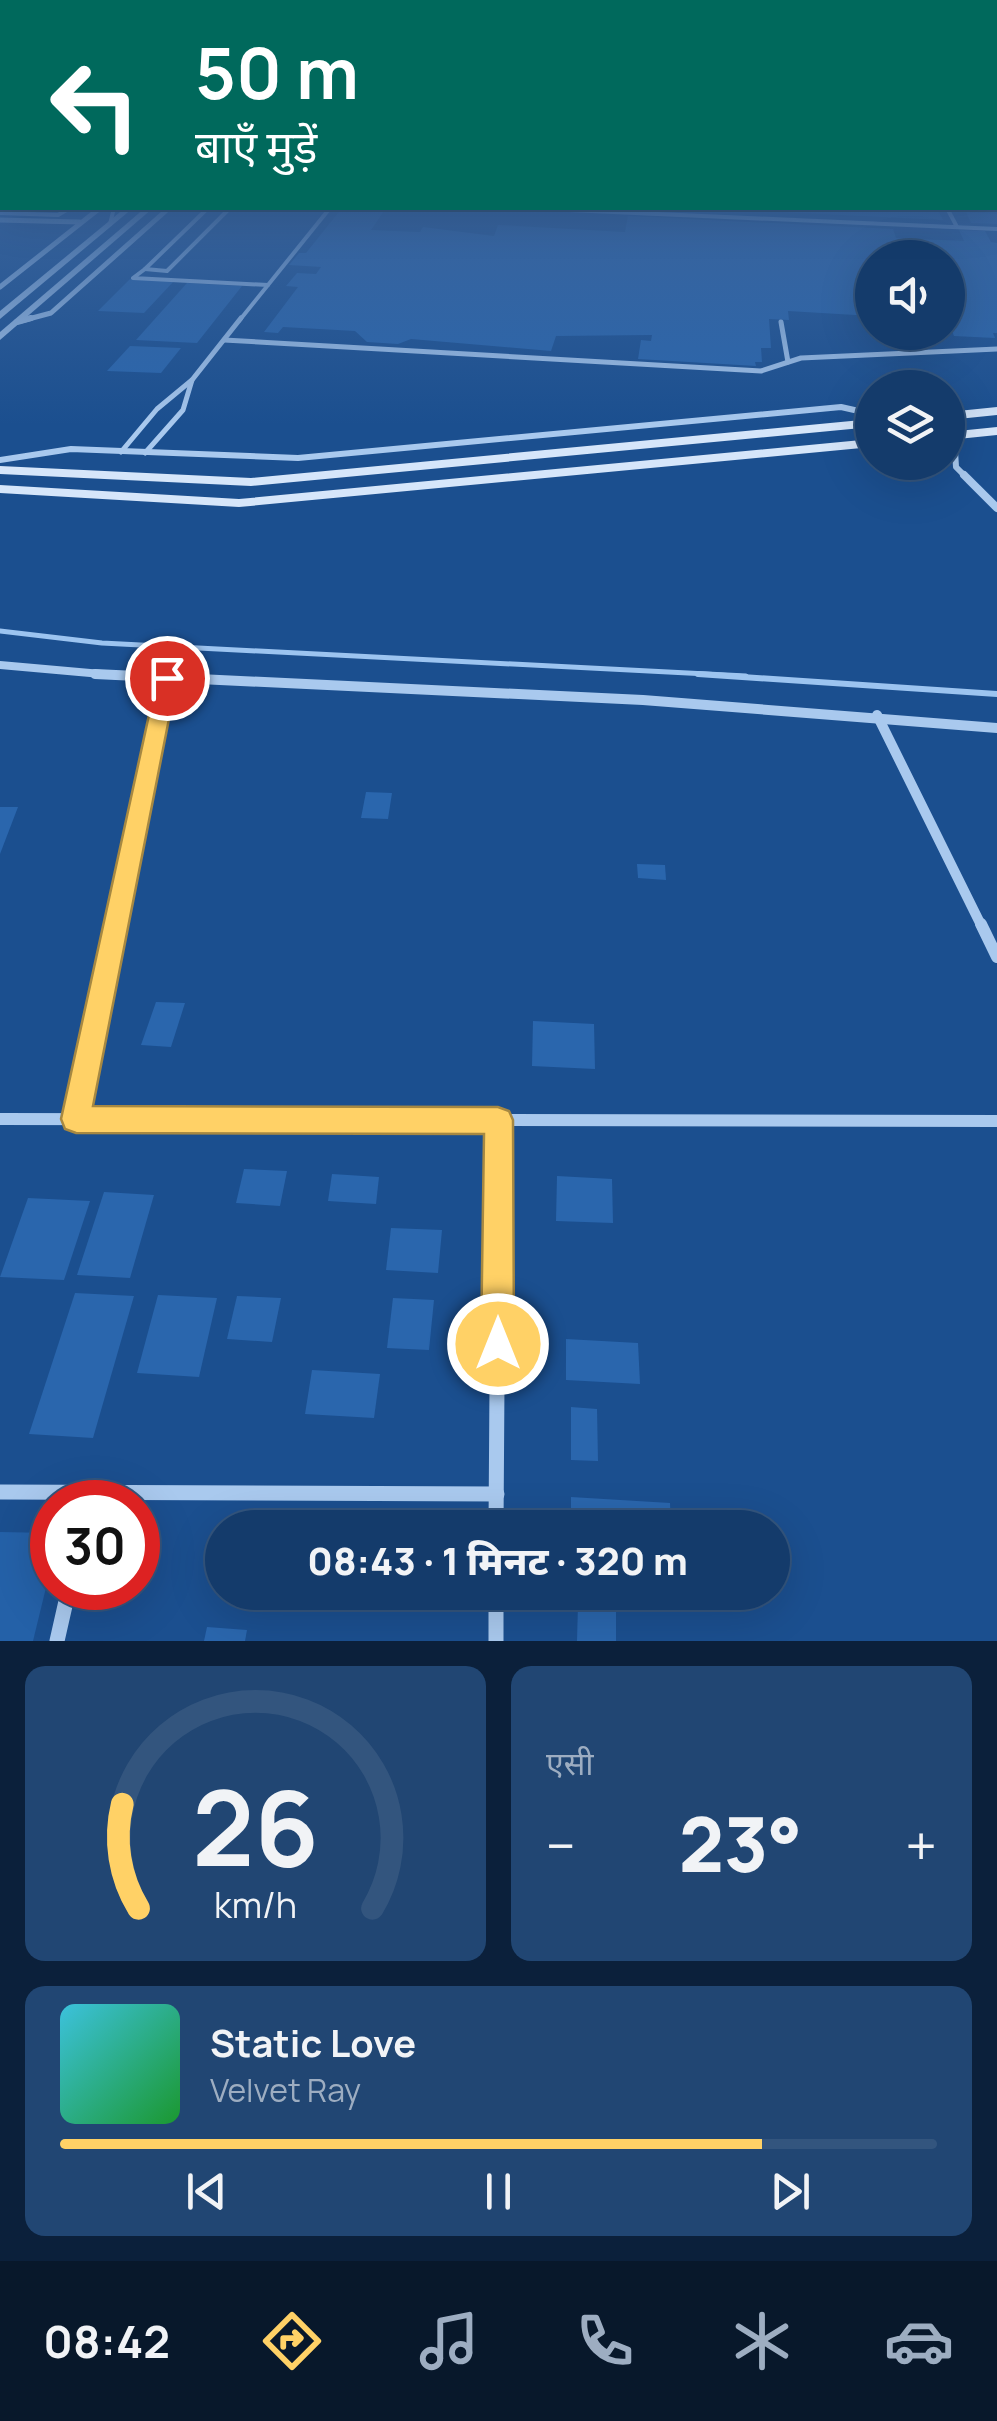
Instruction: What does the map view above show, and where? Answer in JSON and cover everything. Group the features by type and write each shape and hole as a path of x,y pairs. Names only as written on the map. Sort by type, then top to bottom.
{"main road":[{"path":"965,414 997,411"},
{"path":"0,470 251,482 855,425"},
{"path":"965,434 997,431"},
{"path":"0,490 239,503 855,445"}],"street":[{"path":"0,316 53,272"},
{"path":"0,337 75,272"},
{"path":"17,322 51,313 98,272"},
{"path":"0,460 32,452 298,458 841,407 855,410"},
{"path":"965,476 997,508"},
{"path":"0,665 167,678 877,716 997,728"},
{"path":"76,1119 167,678"},
{"path":"877,716 997,958"},
{"path":"0,1119 997,1121"},
{"path":"496,1510 498,1120"},
{"path":"0,1492 30,1494"},
{"path":"160,1497 496,1494"},
{"path":"57,1641 64,1610"},
{"path":"496,1610 496,1641"}],"lane":[{"path":"141,272 133,278 268,285"},
{"path":"121,452 157,409 192,380 279,272"},
{"path":"781,322 788,362"},
{"path":"224,340 762,371 800,358 997,349"},
{"path":"145,454 183,410 192,380"}],"shaded area":[{"path":"0,1532 30,1533 30,1610 41,1610 33,1641 0,1641"}],"building":[{"path":"855,272 855,315 788,311 789,320 769,319 771,348 761,348 762,362 755,362 756,366 638,359 641,340 651,341 652,335 556,336 551,351 411,339 398,344 367,342 355,331 283,327 278,333 264,332 298,287 286,286 297,273"},
{"path":"965,272 997,272 995,338 965,337"},
{"path":"130,279 174,281 144,313 98,311"},
{"path":"187,283 242,286 197,343 136,340"},
{"path":"130,346 181,348 161,373 107,371"},
{"path":"366,792 392,793 388,819 361,818"},
{"path":"0,807 18,807 0,854"},
{"path":"637,864 665,865 666,880 638,878"},
{"path":"156,1002 185,1003 171,1047 141,1045"},
{"path":"533,1021 594,1024 595,1069 532,1066"},
{"path":"244,1169 287,1171 280,1206 236,1203"},
{"path":"332,1174 379,1177 376,1204 328,1201"},
{"path":"557,1176 612,1179 613,1223 556,1221"},
{"path":"104,1192 154,1195 130,1278 77,1275"},
{"path":"28,1198 90,1201 64,1280 0,1277"},
{"path":"391,1228 442,1230 438,1273 386,1270"},
{"path":"75,1293 134,1296 93,1438 29,1434"},
{"path":"158,1295 217,1298 199,1377 137,1373"},
{"path":"237,1296 281,1298 272,1342 227,1339"},
{"path":"393,1298 434,1300 429,1350 387,1348"},
{"path":"566,1339 638,1343 640,1384 566,1380"},
{"path":"312,1370 380,1374 374,1418 305,1414"},
{"path":"571,1407 597,1409 598,1461 571,1460"},
{"path":"571,1497 670,1503 670,1510 571,1510"},
{"path":"578,1610 616,1610 616,1641 577,1641"},
{"path":"207,1627 247,1630 245,1641 204,1641"}],"waterway":[{"path":"0,631 102,643 746,676"},
{"path":"698,674 997,694"}],"route":[{"path":"167,678 76,1119 498,1120 498,1344"}]}
